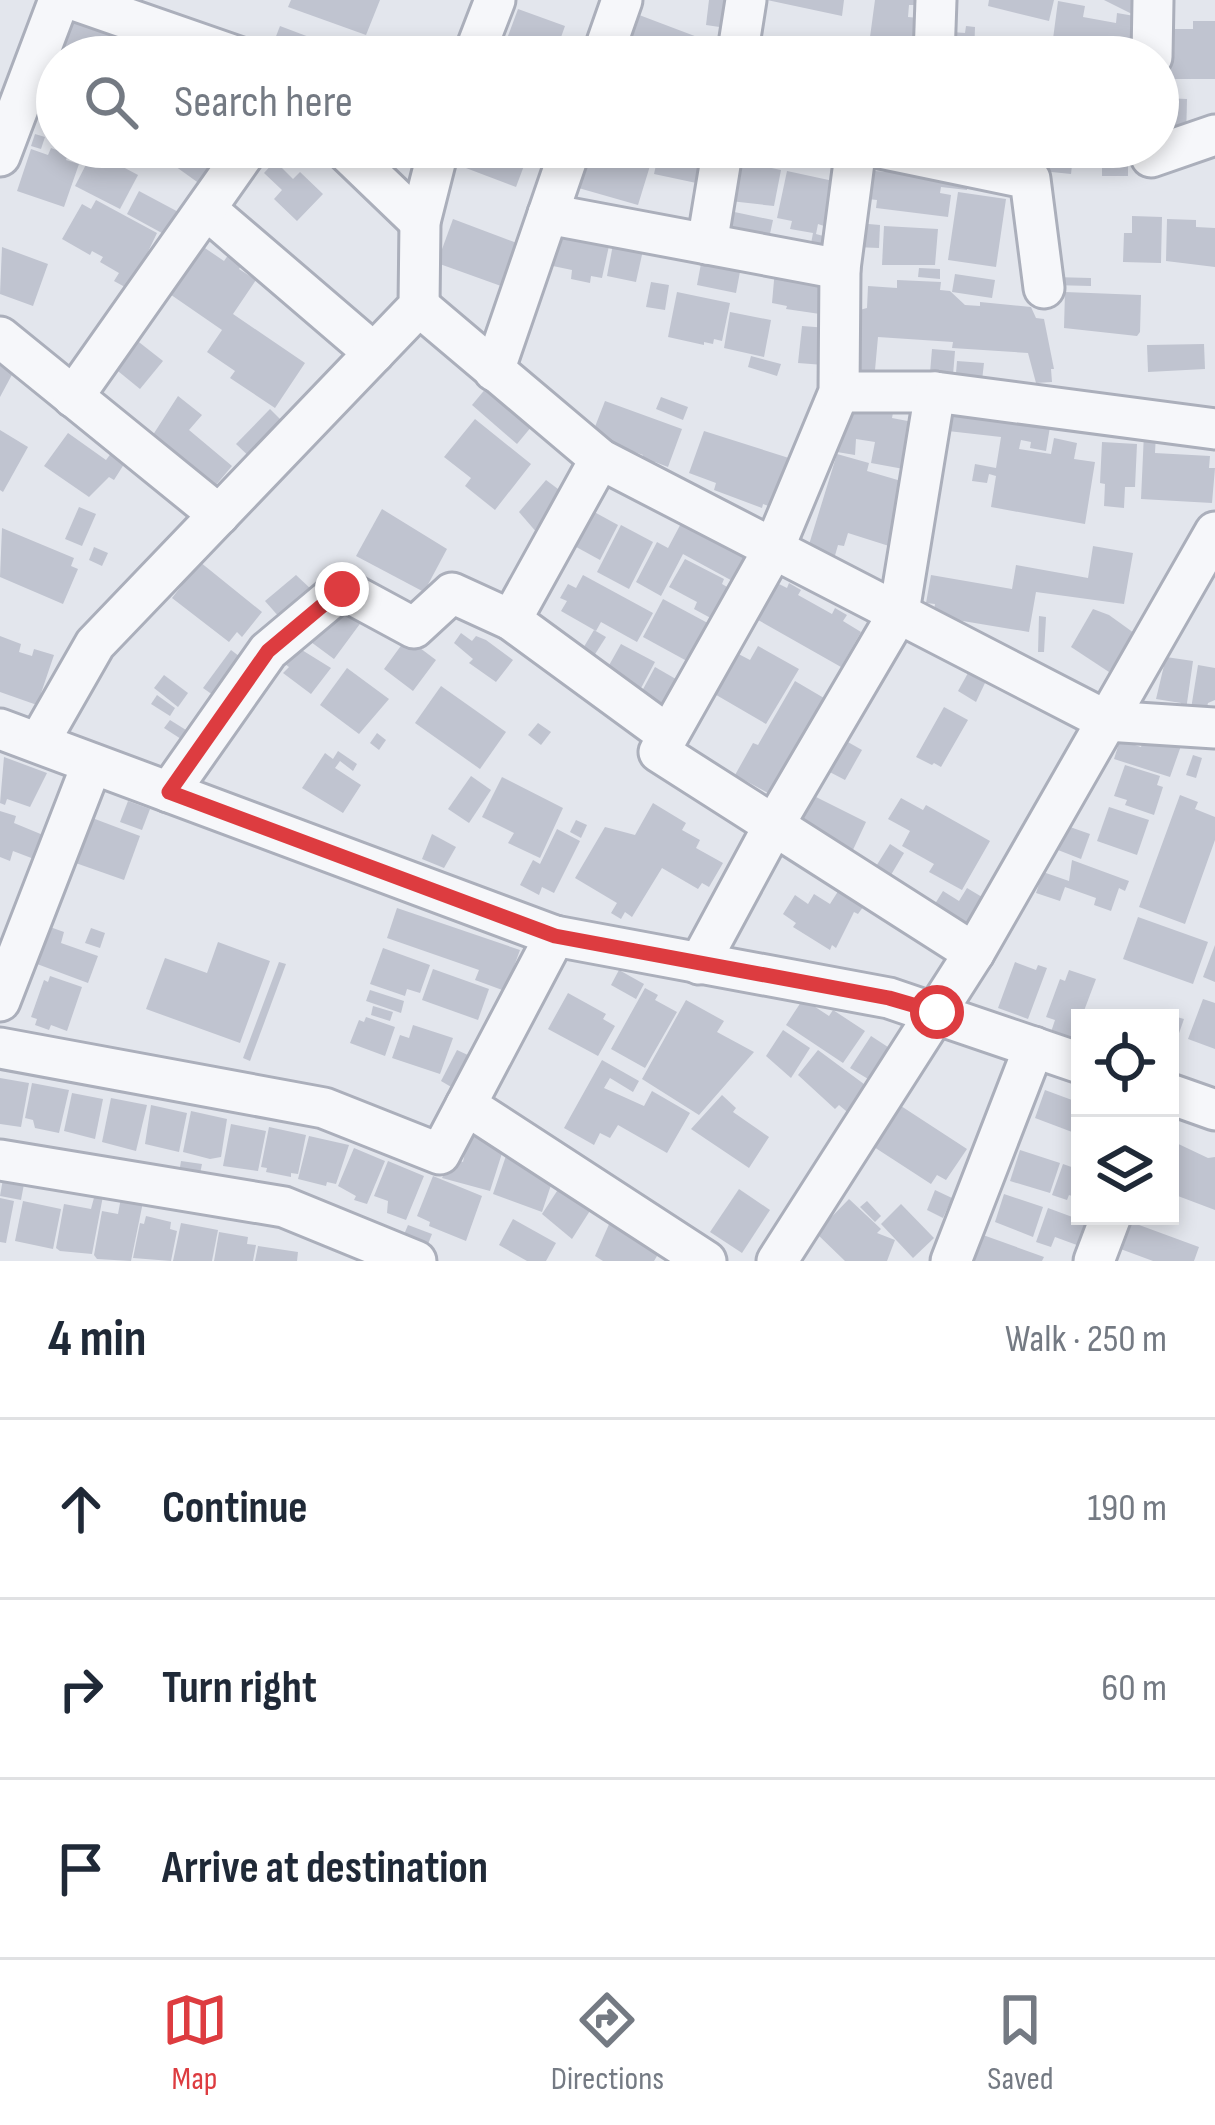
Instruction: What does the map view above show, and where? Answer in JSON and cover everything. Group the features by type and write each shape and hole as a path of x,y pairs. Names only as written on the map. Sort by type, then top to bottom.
{"street":[{"path":"45,36 59,0"},
{"path":"74,0 178,36"},
{"path":"481,36 495,0"},
{"path":"609,36 622,0"},
{"path":"740,36 746,0"},
{"path":"935,36 936,0"},
{"path":"1152,36 1153,0"},
{"path":"0,156 36,61"},
{"path":"1179,147 1215,135"},
{"path":"73,397 234,168"},
{"path":"364,168 420,222"},
{"path":"39,742 95,644 419,306 420,222 434,168"},
{"path":"494,370 564,168"},
{"path":"707,244 720,168"},
{"path":"853,168 840,269 839,392 774,548 658,752 974,953"},
{"path":"989,168 1030,179 1044,289"},
{"path":"206,209 374,353"},
{"path":"548,214 840,269"},
{"path":"419,306 600,459 1107,721 1215,728"},
{"path":"0,337 218,515"},
{"path":"839,392 935,392 1215,429"},
{"path":"700,964 774,825 899,612 935,392"},
{"path":"511,620 600,459"},
{"path":"777,1261 974,953 1215,532"},
{"path":"169,792 268,651 342,589 414,628 452,593 511,620 668,735"},
{"path":"0,729 555,936 889,998 1071,1060"},
{"path":"0,1001 92,764"},
{"path":"0,1048 324,1108 440,1154 555,936"},
{"path":"951,1261 1034,1047"},
{"path":"1179,1097 1215,1110"},
{"path":"466,1105 706,1261"},
{"path":"0,1160 284,1207 416,1261"},
{"path":"1094,1261 1108,1225"}],"building":[{"path":"291,0 380,0 366,35 288,7"},
{"path":"709,0 737,0 733,29 706,25"},
{"path":"767,0 844,0 842,16"},
{"path":"875,0 919,0 918,5 909,5 908,17 919,18 917,36 870,36"},
{"path":"989,0 1054,0 1049,21 988,6"},
{"path":"1104,0 1146,0 1145,15 1132,14"},
{"path":"1058,1 1085,6 1083,17 1116,23 1117,13 1146,18 1145,36 1053,36"},
{"path":"518,9 565,26 561,36 508,36"},
{"path":"626,10 695,36 617,36"},
{"path":"75,15 118,31 116,36 68,36"},
{"path":"1193,21 1215,21 1215,79 1179,79 1179,36 1165,36 1165,29 1193,29"},
{"path":"120,25 142,36 117,36"},
{"path":"280,26 306,36 276,36"},
{"path":"966,26 975,27 975,36 952,36 952,32 965,33"},
{"path":"1179,99 1187,99 1186,140 1179,140"},
{"path":"31,149 36,151 36,168 78,168 64,207 17,191"},
{"path":"84,168 125,168 138,175 120,209 75,186"},
{"path":"178,168 211,168 200,184"},
{"path":"282,168 293,179 300,172 323,194 297,221 274,199 282,190 264,173"},
{"path":"466,168 523,168 516,187"},
{"path":"581,168 649,168 638,205 575,187"},
{"path":"655,168 704,168 701,184 654,174"},
{"path":"737,168 781,170 774,206 730,201"},
{"path":"887,168 937,168 969,172 967,190 941,187 940,193 951,195 948,217 876,208 877,200 860,198 864,170 887,172"},
{"path":"1042,168 1072,168 1071,174"},
{"path":"1102,168 1128,168 1128,176 1102,176"},
{"path":"787,171 838,182 832,214 827,213 824,226 818,224 816,234 827,237 823,252 810,249 813,233 790,229 792,221 777,218"},
{"path":"139,191 184,215 171,238 127,214"},
{"path":"958,192 1006,199 996,267 948,260"},
{"path":"96,200 157,233 146,256 152,259 134,292 114,281 119,273 100,262 103,257 62,239 82,204 91,209"},
{"path":"725,210 773,220 768,243 725,233"},
{"path":"1132,216 1162,217 1161,263 1123,262 1124,233 1132,233"},
{"path":"453,219 517,243 501,286 437,263"},
{"path":"1167,219 1196,220 1196,227 1215,228 1215,267 1166,261"},
{"path":"558,220 612,232 602,278 591,276 590,283 571,279 572,270 548,265"},
{"path":"857,223 880,225 879,248 855,247"},
{"path":"884,226 938,229 935,265 882,265"},
{"path":"615,234 645,241 636,282 607,276"},
{"path":"196,242 224,261 231,251 244,261 239,269 256,280 233,314 305,363 275,408 230,378 235,371 207,352 222,330 164,290"},
{"path":"2,247 48,264 33,306 0,294"},
{"path":"703,253 742,261 736,293 697,285"},
{"path":"919,268 940,269 940,279 918,277"},
{"path":"775,269 826,279 820,314 772,303"},
{"path":"955,274 995,280 992,298 952,292"},
{"path":"1053,277 1091,278 1091,286 1052,285"},
{"path":"897,280 941,282 940,290 950,291 965,305 1031,307 1036,318 1044,319 1054,369 1052,382 1036,383 1028,353 878,337 874,381 848,379 852,312 867,308 868,286 897,288"},
{"path":"651,282 669,285 665,310 646,307"},
{"path":"677,292 730,303 722,341 714,339 713,344 704,345 668,337"},
{"path":"1065,292 1141,295 1140,332 1137,336 1064,328"},
{"path":"730,312 771,320 764,357 724,348"},
{"path":"802,326 828,328 824,365 798,363"},
{"path":"135,339 163,361 140,389 113,367"},
{"path":"1204,344 1205,369 1148,372 1147,345"},
{"path":"932,349 955,351 952,387 929,385"},
{"path":"751,356 781,364 777,376 748,367"},
{"path":"957,361 984,363 981,389 955,386"},
{"path":"0,362 14,371 0,397"},
{"path":"487,387 532,426 517,444 472,405"},
{"path":"178,396 202,415 189,430 232,466 210,492 149,441"},
{"path":"661,397 688,407 683,420 656,409"},
{"path":"944,398 1052,415 1046,451 1030,448 1031,442 1021,440 1019,449 1051,454 1054,438 1077,443 1074,459 1095,462 1085,524 991,507 996,476 989,474 987,483 972,481 975,464 996,468 1001,437 939,430"},
{"path":"605,401 682,429 668,467 640,461 643,455 629,450 627,456 591,437"},
{"path":"850,401 895,402 892,418 918,423 909,470 871,463 875,442 856,439 855,455 831,451"},
{"path":"270,409 289,428 256,463 236,444"},
{"path":"475,419 531,464 495,510 465,486 471,478 444,457"},
{"path":"0,430 28,447 3,492 0,490"},
{"path":"704,431 792,459 774,508 714,490 716,483 689,473"},
{"path":"68,433 106,460 112,452 126,461 114,480 109,477 89,497 44,466"},
{"path":"1144,433 1156,434 1155,453 1210,456 1209,468 1215,468 1212,503 1141,499"},
{"path":"1102,442 1137,444 1135,487 1125,487 1124,508 1104,506"},
{"path":"837,454 869,463 867,471 908,483 889,546 848,533 834,559 807,551"},
{"path":"546,480 570,498 538,534 519,512"},
{"path":"79,507 96,514 82,546 65,539"},
{"path":"587,508 618,525 600,560 569,543"},
{"path":"382,509 447,549 424,592 356,556"},
{"path":"686,514 745,545 741,554 751,560 738,584 683,554 661,596 636,582 657,542 668,548"},
{"path":"621,525 653,542 629,589 597,572"},
{"path":"2,528 74,558 71,566 78,569 63,604 0,577"},
{"path":"1093,546 1133,553 1124,604 1036,592 1029,632 933,616 935,604 926,603 931,575 1012,589 1016,565 1088,578"},
{"path":"94,547 108,553 102,566 89,560"},
{"path":"685,559 724,579 722,584 734,591 718,622 694,609 697,602 669,587"},
{"path":"200,562 262,612 242,637 237,632 229,642 172,598"},
{"path":"296,575 313,591 280,618 265,601"},
{"path":"583,575 653,613 637,642 601,622 596,631 561,611 567,601 560,598 568,584 576,588"},
{"path":"771,580 787,588 789,583 801,590 798,595 832,614 835,608 847,615 843,621 861,632 841,667 751,616"},
{"path":"663,599 717,628 696,666 643,637"},
{"path":"350,605 365,617 334,659 311,642 337,607 344,613"},
{"path":"1093,609 1134,633 1109,672 1071,647"},
{"path":"1039,616 1046,617 1044,652 1038,652"},
{"path":"594,630 606,637 590,662 579,655"},
{"path":"411,632 416,645 436,660 413,691 384,669"},
{"path":"461,633 472,641 476,636 486,640 513,660 496,682 469,663 473,659 454,643"},
{"path":"0,636 21,644 19,652 32,656 34,649 54,655 37,705 0,692"},
{"path":"289,642 331,668 311,694 283,673 289,667 277,658"},
{"path":"621,644 655,662 633,703 603,676"},
{"path":"758,646 799,669 766,724 706,689 729,649 750,660"},
{"path":"231,650 248,663 220,700 203,688"},
{"path":"1166,657 1193,661 1186,710 1180,709 1181,703 1156,699"},
{"path":"1198,665 1215,668 1215,700 1208,703 1206,712 1191,709"},
{"path":"655,667 681,682 661,719 635,704"},
{"path":"347,668 389,699 359,734 320,705"},
{"path":"968,673 985,683 976,702 958,691"},
{"path":"164,675 188,693 178,707 154,688"},
{"path":"795,681 829,701 779,799 735,775"},
{"path":"441,686 506,732 480,769 415,723"},
{"path":"157,695 175,708 170,716 151,704"},
{"path":"944,707 968,720 941,767 916,757"},
{"path":"170,720 186,730 181,739 164,728"},
{"path":"538,723 551,732 541,745 528,735"},
{"path":"377,733 386,740 379,750 370,743"},
{"path":"1145,733 1182,743 1170,777 1114,759 1120,740 1141,747"},
{"path":"839,737 862,750 845,780 822,768"},
{"path":"338,751 357,764 353,771 340,761 335,768 361,785 343,813 302,788 325,753 333,759"},
{"path":"1193,755 1202,758 1196,778 1186,775"},
{"path":"4,757 47,773 30,807 7,799 5,805 0,803"},
{"path":"1125,765 1160,776 1157,785 1163,787 1154,815 1114,796"},
{"path":"471,776 491,790 469,823 448,809"},
{"path":"502,777 563,808 540,858 508,843 514,833 482,817"},
{"path":"810,794 866,822 851,854 794,827"},
{"path":"1180,795 1198,802 1195,809 1215,817 1215,840 1185,924 1139,907"},
{"path":"901,798 923,810 926,805 990,841 962,890 929,872 934,864 902,846 910,831 888,819"},
{"path":"128,801 150,809 142,830 120,822"},
{"path":"653,803 686,823 682,830 700,840 696,848 723,863 709,887 702,883 698,889 662,868 632,917 625,912 621,919 611,913 617,903 575,878 605,827 635,835"},
{"path":"1109,807 1149,820 1137,855 1097,841"},
{"path":"0,811 16,816 14,823 43,835 34,859 13,851 10,861 0,857"},
{"path":"87,816 140,836 124,880 70,861"},
{"path":"576,820 587,825 581,838 570,832"},
{"path":"1070,827 1090,834 1081,859 1058,850"},
{"path":"557,829 580,841 554,893 542,887 539,895 520,885 533,860 540,864"},
{"path":"432,834 456,847 444,868 422,859"},
{"path":"890,844 904,853 888,880 873,871"},
{"path":"1072,860 1129,881 1125,891 1119,888 1111,911 1094,905 1096,898 1065,887 1060,901 1036,893 1043,872 1069,881"},
{"path":"842,885 864,898 859,905 863,907 858,914 854,912 836,948 832,945 830,950 793,927 796,923 783,914 795,895 808,904 814,894 830,904"},
{"path":"967,888 987,900 970,929 933,907 943,891 959,901"},
{"path":"397,908 520,950 505,991 475,980 479,970 387,938"},
{"path":"1138,917 1208,942 1193,984 1123,959"},
{"path":"50,927 64,932 61,943 98,956 88,983 29,961"},
{"path":"91,928 105,933 100,948 85,943"},
{"path":"218,942 270,961 240,1043 146,1009 165,958 207,973"},
{"path":"1215,945 1215,982 1203,977"},
{"path":"383,948 430,965 420,993 407,989 405,996 370,984"},
{"path":"279,962 286,964 250,1061 243,1058"},
{"path":"1015,962 1036,970 1038,965 1047,968 1028,1019 998,1008"},
{"path":"433,969 489,989 478,1020 422,1000"},
{"path":"619,970 644,984 636,999 611,985"},
{"path":"1069,970 1096,979 1085,1009 1071,1009 1071,1039 1051,1032 1055,1020 1046,1017 1060,979 1065,981"},
{"path":"50,976 82,987 67,1031 35,1025 37,1019 31,1017 44,980 48,982"},
{"path":"645,988 677,1012 645,1068 611,1049"},
{"path":"370,990 404,1001 401,1013 366,1001"},
{"path":"568,993 606,1014 603,1019 615,1026 598,1056 548,1029"},
{"path":"803,999 829,1016 833,1010 865,1031 843,1063 786,1025"},
{"path":"1203,999 1215,1003 1215,1049 1188,1039"},
{"path":"686,1000 724,1021 717,1032 754,1052 699,1115 642,1079"},
{"path":"373,1006 393,1012 390,1021 371,1015"},
{"path":"366,1017 395,1027 385,1056 350,1043 359,1020 364,1022"},
{"path":"413,1025 453,1038 440,1074 392,1058 400,1035 409,1038"},
{"path":"783,1030 810,1048 791,1078 766,1056"},
{"path":"871,1036 894,1051 873,1082 850,1068"},
{"path":"457,1050 470,1056 453,1088 441,1081"},
{"path":"818,1050 872,1090 852,1116 839,1105 835,1109 798,1075"},
{"path":"602,1060 639,1081 633,1092 610,1078 604,1088 644,1106 652,1091 690,1113 667,1153 618,1125 610,1138 600,1133 594,1145 564,1128"},
{"path":"0,1078 29,1083 21,1127 0,1124"},
{"path":"32,1083 69,1090 59,1133 35,1128 33,1120 25,1118"},
{"path":"1045,1090 1071,1100 1071,1132 1035,1118"},
{"path":"72,1093 103,1099 95,1139 64,1131"},
{"path":"722,1095 736,1108 733,1112 769,1137 749,1168 691,1129"},
{"path":"111,1098 147,1105 136,1151 102,1142"},
{"path":"151,1105 187,1113 179,1152 145,1144"},
{"path":"901,1106 967,1149 946,1180 937,1175 931,1184 874,1147"},
{"path":"191,1111 227,1119 221,1157 183,1152"},
{"path":"231,1124 266,1131 258,1171 223,1166"},
{"path":"269,1127 306,1135 298,1174 291,1173 291,1177 261,1167"},
{"path":"469,1132 504,1147 490,1191 442,1178 452,1158 463,1162"},
{"path":"309,1136 349,1145 336,1184 298,1179"},
{"path":"1179,1144 1215,1157 1215,1210 1179,1196"},
{"path":"509,1147 554,1176 542,1212 493,1194"},
{"path":"354,1148 385,1161 367,1204 338,1186"},
{"path":"1020,1150 1060,1163 1050,1193 1010,1181"},
{"path":"181,1161 202,1164 198,1183 178,1180"},
{"path":"388,1161 424,1176 406,1220 387,1213 388,1201 374,1196"},
{"path":"1063,1164 1071,1167 1071,1196 1067,1200 1052,1195"},
{"path":"433,1176 482,1196 466,1241 417,1216"},
{"path":"3,1179 24,1184 21,1200 0,1196"},
{"path":"561,1185 593,1206 572,1239 542,1214"},
{"path":"739,1189 770,1210 742,1253 710,1232"},
{"path":"935,1190 952,1198 943,1218 927,1210"},
{"path":"95,1194 103,1196 92,1254 60,1251 56,1248 64,1204 91,1209"},
{"path":"1004,1194 1043,1207 1033,1237 995,1222"},
{"path":"0,1198 14,1201 6,1243 0,1242"},
{"path":"121,1198 143,1202 131,1261 97,1259 102,1211 118,1214"},
{"path":"849,1199 881,1229 877,1233 895,1240 887,1261 845,1261 816,1233"},
{"path":"23,1201 61,1209 53,1249 15,1241"},
{"path":"867,1201 881,1216 875,1222 860,1207"},
{"path":"901,1204 934,1238 913,1258 881,1224"},
{"path":"1048,1208 1071,1216 1071,1225 1094,1225 1085,1248 1055,1237 1051,1247 1036,1242"},
{"path":"146,1216 171,1222 170,1229 177,1231 171,1261 133,1258 140,1223 144,1224"},
{"path":"513,1219 556,1243 546,1261 527,1261 499,1245"},
{"path":"610,1222 660,1251 654,1261 603,1261 595,1256"},
{"path":"181,1223 218,1230 212,1261 173,1261"},
{"path":"408,1225 432,1234 424,1254 400,1244"},
{"path":"1130,1225 1139,1225 1199,1247 1194,1261 1153,1261 1107,1244 1110,1237 1123,1242"},
{"path":"219,1232 248,1237 247,1244 256,1245 253,1261 214,1261"},
{"path":"983,1235 1044,1257 1042,1261 973,1261"},
{"path":"258,1246 298,1252 297,1261 255,1261"}],"route":[{"path":"342,589 268,651 169,792 555,936 889,998 937,1012"}]}
